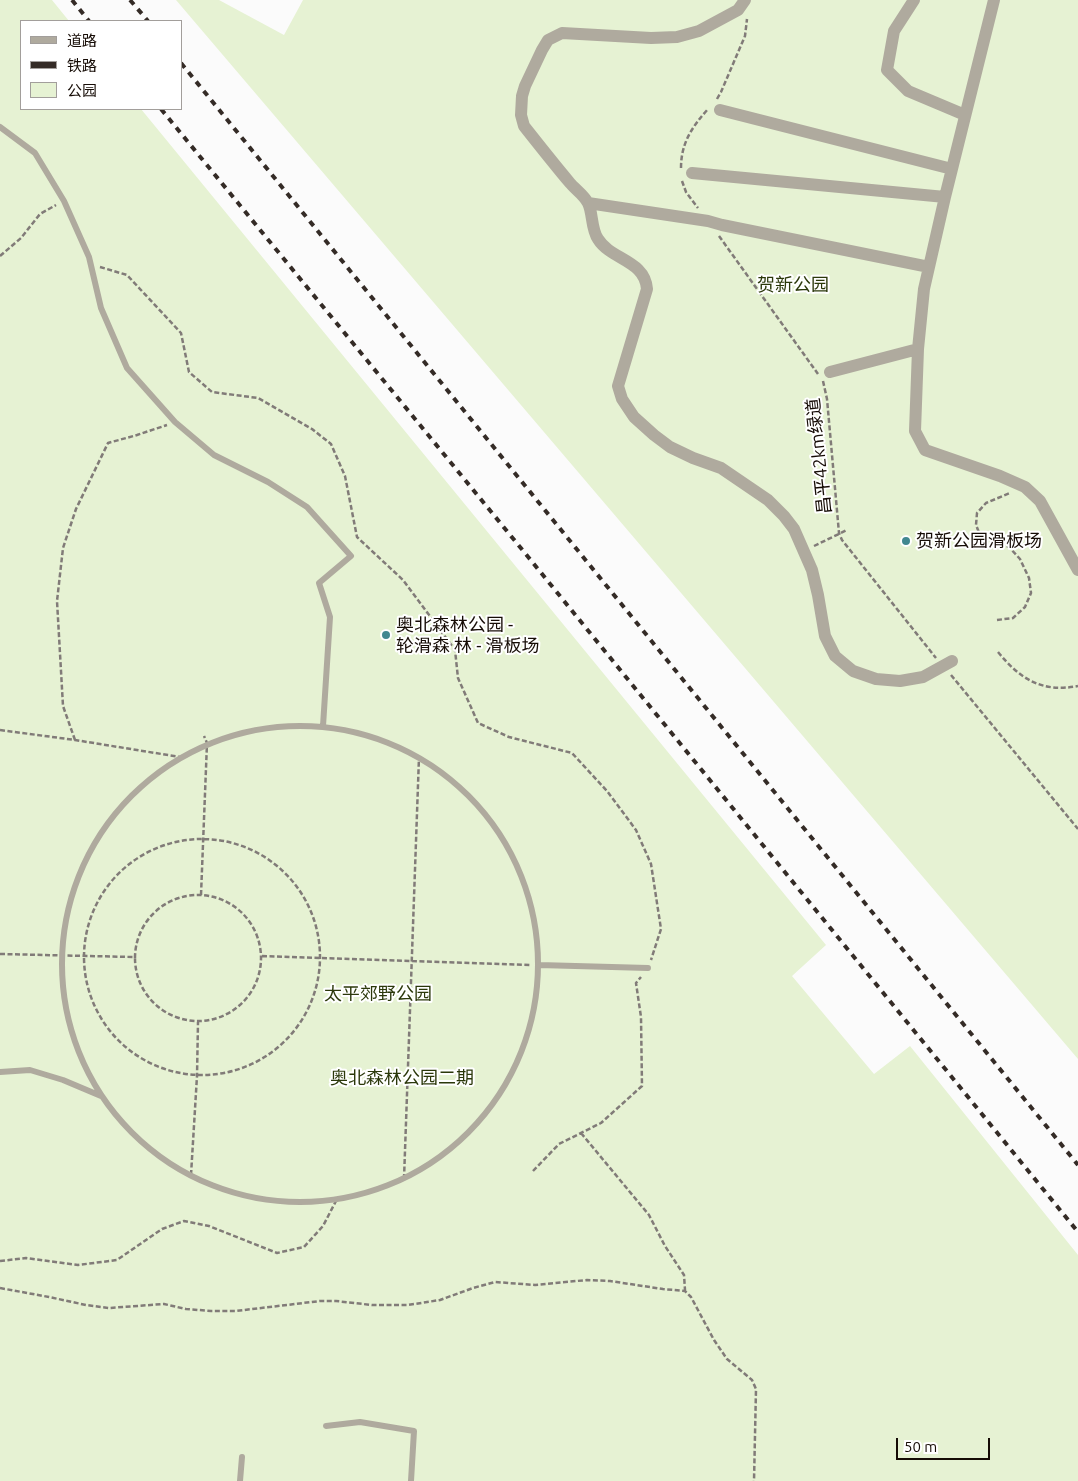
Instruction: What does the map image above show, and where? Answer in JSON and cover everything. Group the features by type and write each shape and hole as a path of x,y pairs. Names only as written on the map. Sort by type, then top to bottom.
{"street":[{"path":"745,0 738,10 699,32 677,37 651,38 562,33 548,40 522,96 521,115 524,126 570,184 588,203 598,240 638,269 646,280 647,289 618,386 622,399 634,417 670,447 721,468 768,500 784,516 794,529 812,570 825,636 835,656 853,671 876,679 900,681 923,677 948,664"},
{"path":"914,0 894,31 887,70 908,91 965,115"},
{"path":"994,0 924,289 918,349 915,431 925,450 1000,476 1025,487 1040,501 1078,570"},
{"path":"715,107 952,169"},
{"path":"685,174 945,197"},
{"path":"588,203 708,221 929,267"},
{"path":"830,372 918,349"}],"lane":[{"path":"0,127 35,153 64,201 89,257 101,308 127,368 175,422 214,455 268,482 307,507 351,556 319,583 330,617 322,726"},
{"path":"322,726 356,732 388,742 419,757 460,787 493,824 518,868 534,915 539,965 533,1018 515,1068 487,1113 449,1150 404,1178 371,1191 337,1199 287,1202 237,1194 191,1176 141,1141 101,1096 78,1052 64,1004 61,955 70,896 94,841 132,794 180,757 207,743 264,728 322,726"},
{"path":"539,965 648,968"},
{"path":"0,1072 30,1070 63,1080 101,1096"},
{"path":"326,1426 360,1422 414,1431 411,1481"},
{"path":"240,1481 242,1457"}],"path":[{"name":"昌平42km绿道","path":"745,0 748,26 746,36 715,107 694,125 682,148 686,192 822,379 827,399 839,533 842,540 948,664 1078,829"},
{"path":"0,256 21,238 40,214 64,201"},
{"path":"100,267 128,275 181,334 189,372 212,392 258,398 312,429 331,444 345,476 357,537 403,580 455,650 458,678 478,723 510,737 572,753 607,791 636,830 651,864 660,929 648,968 636,983 641,1017 642,1086 601,1123 559,1144 533,1171"},
{"path":"75,740 63,706 57,601 63,548 76,509 108,443 137,436 175,422"},
{"path":"997,620 1013,618 1025,607 1031,593 1029,578 1020,559 1009,547 980,535 976,526 977,513 986,503 1025,487"},
{"path":"803,551 847,530"},
{"path":"998,652 1024,678 1046,688 1078,686"},
{"path":"0,730 180,757"},
{"path":"202,895 207,743 204,736"},
{"path":"404,1178 419,757"},
{"path":"204,838 240,844 273,862 299,888 315,921 321,958 311,1004 284,1043 244,1068 197,1076 153,1065 115,1039 91,1000 82,955 92,910 118,871 158,846 204,838"},
{"path":"202,895 224,900 244,914 256,934 262,956 257,981 244,1002 223,1016 198,1022 174,1017 152,1003 139,982 134,957 138,937 148,919 163,905 181,897 202,895"},
{"path":"0,954 134,957"},
{"path":"262,956 539,965"},
{"path":"191,1176 198,1022"},
{"path":"581,1133 649,1215 665,1246 684,1275 685,1291"},
{"path":"0,1261 26,1258 78,1265 117,1260 162,1229 184,1221 209,1226 277,1253 304,1248 323,1226 337,1199"},
{"path":"0,1288 86,1306 109,1308 164,1304 186,1309 211,1311 320,1301 372,1305 408,1305 440,1300 495,1282 535,1285 587,1280 685,1291 691,1296 726,1359 752,1380 756,1389 754,1481"}],"green space":[{"name":"奥北森林公园二期","path":"0,0 52,0 68,20 20,20 20,110 142,110 826,945 792,976 874,1074 910,1046 1078,1255 1078,1481 0,1481"},
{"name":"贺新公园","path":"176,0 219,0 284,35 303,0 1078,0 1078,1059"}],"railway":[{"path":"72,0 88,20"},
{"path":"130,0 147,20"},
{"path":"182,64 1078,1165"},
{"path":"162,110 1078,1232"}],"place":[{"name":"贺新公园滑板场","path":"906,541"},
{"name":"奥北森林公园 - 轮滑森 林 - 滑板场","path":"386,635"}],"park label":[{"name":"太平郊野公园","path":"378,994"}]}
